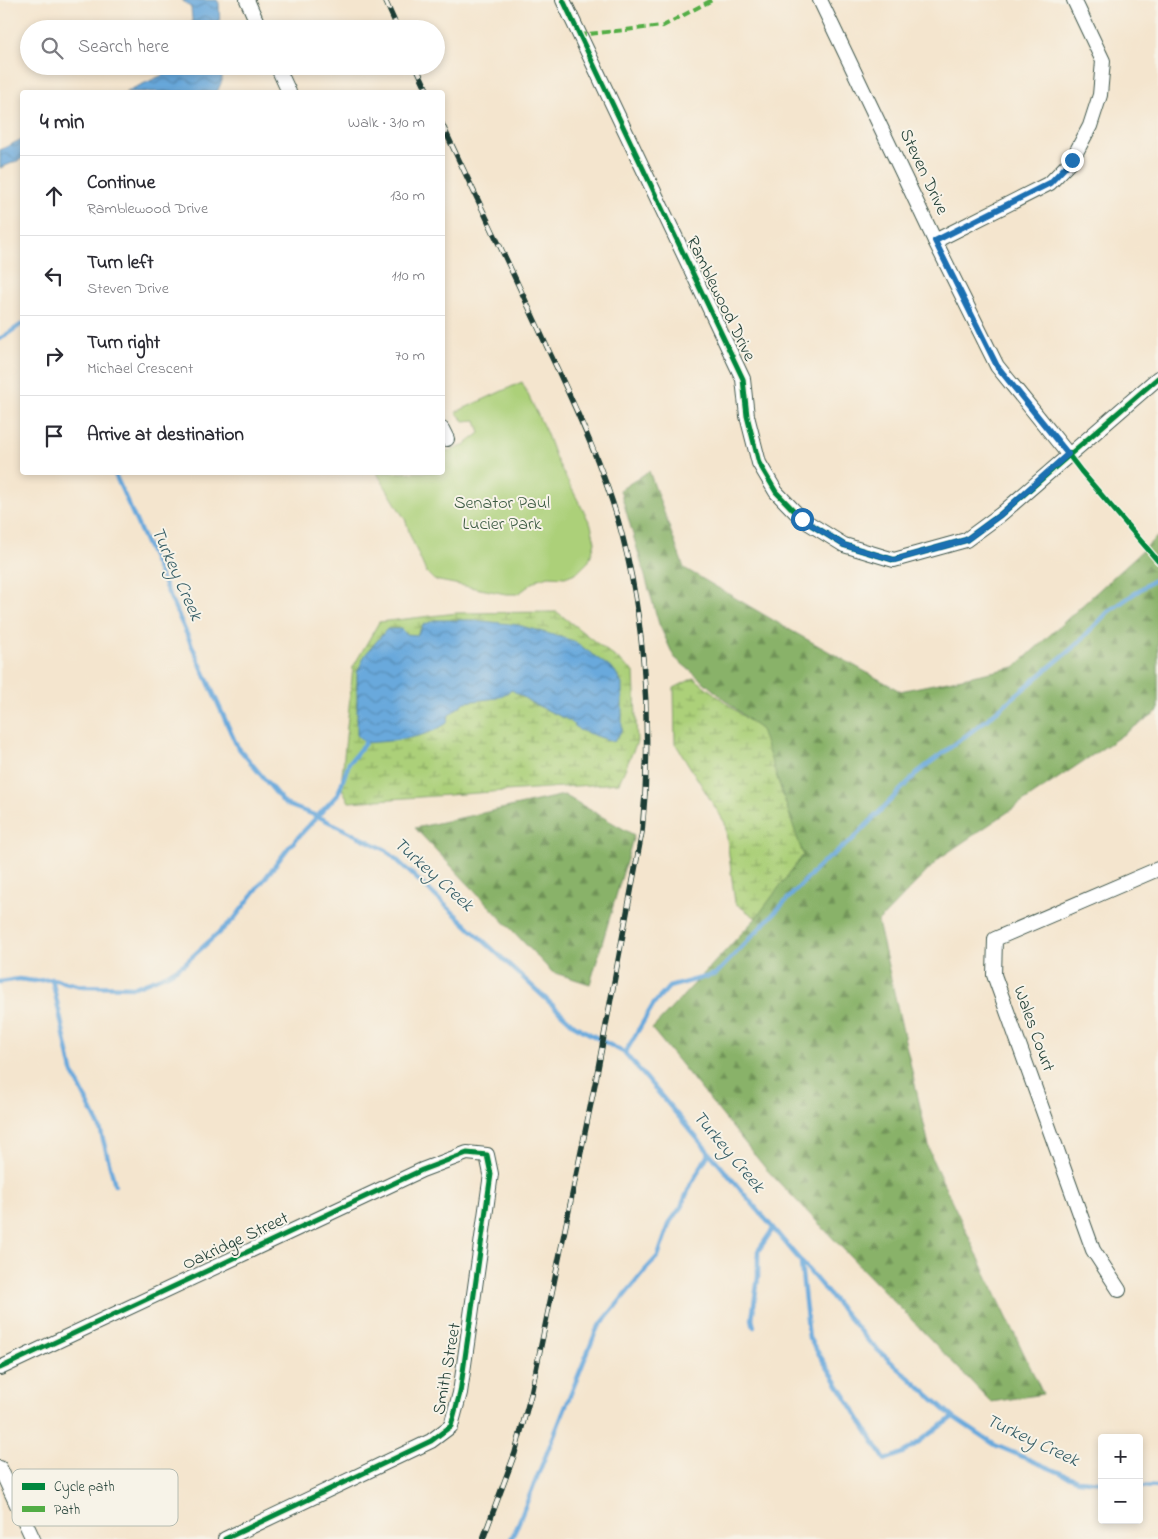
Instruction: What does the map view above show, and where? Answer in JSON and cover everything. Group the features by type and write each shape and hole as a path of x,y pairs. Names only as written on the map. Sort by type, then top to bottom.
{"street":[{"path":"247,0 256,20"},
{"name":"Ramblewood Drive","path":"563,0 743,379 746,416 759,463 776,492 802,519 844,545 894,560 966,540 1000,515 1068,454 1158,378"},
{"name":"Steven Drive","path":"820,0 997,366 1068,454"},
{"path":"935,241 1050,183 1072,160 1090,126 1100,95 1104,60 1074,0"},
{"path":"281,75 288,90"},
{"name":"Wales Court","path":"1119,1290 1093,1250 994,975 995,939 1158,869"},
{"name":"Oakridge Street","path":"0,1368 422,1170 467,1153 487,1155"},
{"name":"Smith Street","path":"225,1539 431,1441 451,1426 460,1393 490,1174 487,1155"},
{"path":"0,1468 12,1494"},
{"path":"27,1526 33,1539"}],"green space":[{"name":"Senator Paul Lucier Park","path":"522,382 546,432 556,459 591,525 595,542 589,561 578,572 565,577 549,576 538,579 518,594 506,594 434,580 426,572 406,521 378,475 445,475 445,452 463,446 480,433 476,420 464,421 456,412"},
{"path":"649,471 684,568 900,691 1015,667 1158,536 1158,711 941,857 878,922 932,1159 1043,1394 991,1402 767,1170 652,1029 756,918 803,855 761,730 674,657 659,624 620,490"},
{"path":"557,612 634,672 637,742 619,783 349,802 341,786 353,667 379,622 457,613"},
{"path":"694,678 761,730 803,855 756,918 735,903 725,823 675,743 674,688"},
{"path":"564,795 634,835 590,984 552,972 415,828"}],"water":[{"path":"182,0 217,0 219,3 220,20 192,20 191,8"},
{"path":"163,75 222,75 222,81 218,90 129,90"},
{"path":"20,140 20,160 0,168 0,150"},
{"path":"435,620 474,620 518,625 574,641 615,671 622,684 622,730 614,742 579,730 570,721 532,703 512,690 497,698 465,702 449,715 447,723 429,733 408,738 365,743 357,735 357,673 365,655 387,629 401,629 406,634 417,635 423,625"}],"waterway":[{"path":"0,339 20,325"},
{"name":"Turkey Creek","path":"115,475 237,746 285,804 317,816 386,850 575,1026 625,1053 870,1343 953,1417 995,1445 1077,1480 1098,1482"},
{"path":"625,1053 653,1005 669,987 716,974 822,863 852,840 918,772 985,721 1076,645 1108,612 1158,577"},
{"path":"0,982 19,979 34,981 52,979 81,986 135,987 168,974 184,964 234,919 289,847 338,794 349,763 365,743"},
{"path":"52,979 72,1071 100,1128 115,1185"},
{"path":"511,1539 597,1329 658,1256 670,1222 681,1207 691,1184 709,1153"},
{"path":"754,1327 752,1319 758,1277 758,1251 773,1229"},
{"name":"Turkey Creek","path":"801,1264 809,1338 885,1460 905,1452 953,1417"},
{"name":"Turkey Creek","path":"1143,1486 1158,1487"}],"railway":[{"path":"385,0 394,20"},
{"path":"420,75 427,90"},
{"path":"445,130 571,399 608,489 621,529 638,614 646,703 647,747 642,832 596,1079 531,1394 515,1453 483,1539"}],"marked path":[{"path":"578,35 663,26 712,0"}],"cycle path":[{"path":"563,0 743,379 747,416 759,463 776,492 802,519 844,545 894,560 966,540 1000,515 1158,378"},
{"path":"1068,454 1158,561"},
{"path":"0,1368 422,1170 467,1153 487,1155 491,1174 460,1393 451,1426 431,1441 225,1539"}],"route":[{"path":"802,519 844,545 894,560 966,540 1000,515 1068,454 997,366 935,241 1050,183 1072,160"}]}
